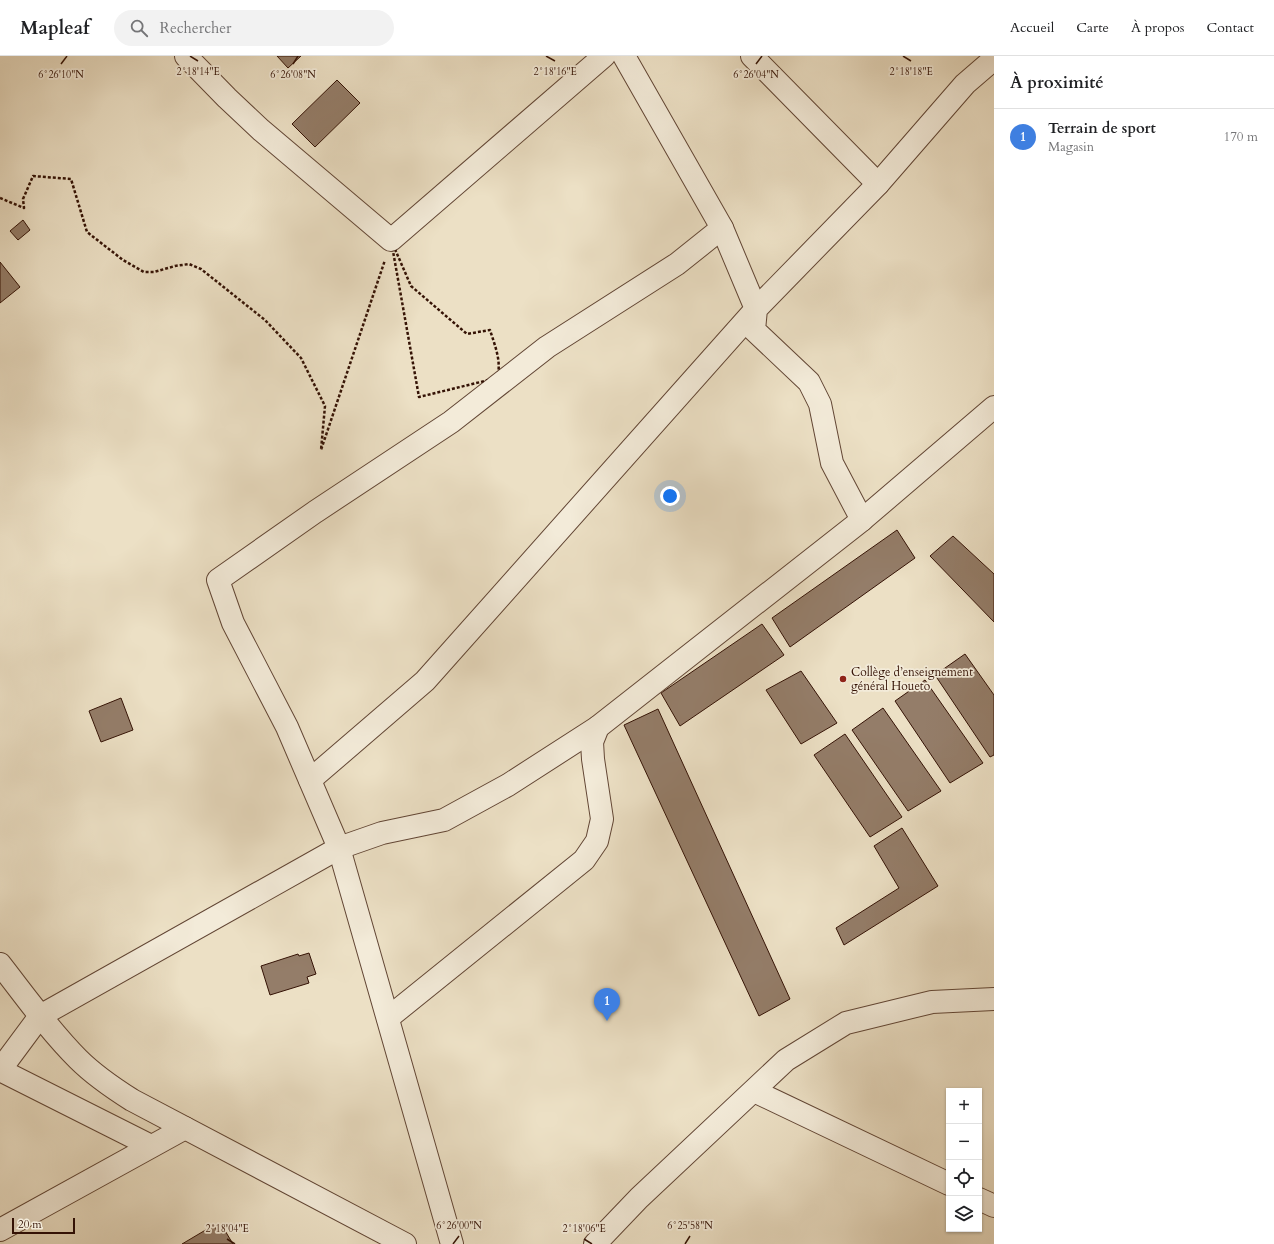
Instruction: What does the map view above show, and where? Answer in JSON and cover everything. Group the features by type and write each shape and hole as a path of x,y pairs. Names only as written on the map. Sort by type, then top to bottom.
{"street":[{"path":"186,56 227,98 389,248 604,56"},
{"path":"624,56 722,228 756,309 754,330 809,382 820,404 832,463 862,520"},
{"path":"752,56 878,184"},
{"path":"310,780 425,681 756,309 878,184 966,84 994,59"},
{"path":"452,1244 339,848 287,727 233,623 218,580 302,521 451,422 547,347 677,264 722,228"},
{"path":"151,1146 0,1070 40,1016 339,848 382,833 444,820 508,785 598,727 862,520 994,407"},
{"path":"388,1018 584,860 597,842 602,819 592,742 598,727"},
{"path":"0,964 40,1016 78,1060 104,1081 132,1100 405,1244"},
{"path":"595,1244 639,1198 786,1060 846,1023 932,1002 994,999"},
{"path":"754,1091 946,1183"},
{"path":"0,1230 185,1128"},
{"path":"982,1200 994,1206"}],"path":[{"path":"0,198 24,208 23,199 33,176 71,179 87,232 123,260 144,272 154,272 189,264 201,269 265,320 301,358 325,406 321,450 389,248"},
{"path":"389,248 410,286 467,334 490,330 498,353 499,371 497,378 419,397 389,248"}],"building":[{"path":"277,56 301,56 288,68"},
{"path":"337,80 360,103 315,147 292,124"},
{"path":"23,220 30,230 18,240 10,231"},
{"path":"0,262 20,287 0,303"},
{"path":"897,530 915,558 790,647 772,618"},
{"path":"953,536 994,574 994,622 930,556"},
{"path":"762,624 784,655 680,726 661,693"},
{"path":"965,654 994,695 994,755 990,757 935,675"},
{"path":"801,671 837,723 801,744 766,690"},
{"path":"925,680 983,763 950,783 895,701"},
{"path":"121,698 133,730 101,742 89,711"},
{"path":"883,708 941,791 908,811 852,730"},
{"path":"658,709 790,999 759,1016 624,725"},
{"path":"845,734 902,817 870,837 814,755"},
{"path":"902,828 938,886 844,945 836,928 899,888 874,846"},
{"path":"309,953 316,974 307,977 309,983 270,995 261,966 298,954 299,956"},
{"path":"214,1225 218,1232 224,1229 233,1244 182,1244"}],"place":[{"name":"Collège d’enseignement général Houeto","path":"843,679"},
{"name":"Terrain de sport","path":"607,1021"}]}
